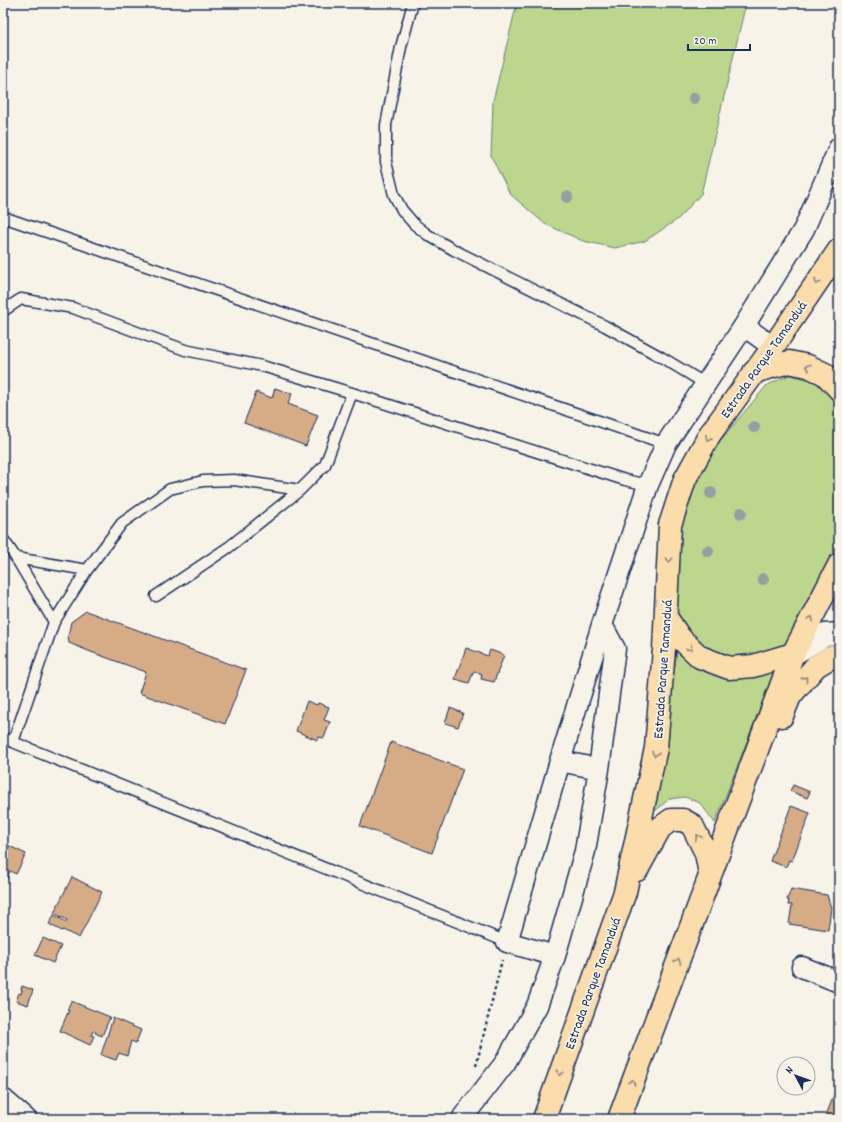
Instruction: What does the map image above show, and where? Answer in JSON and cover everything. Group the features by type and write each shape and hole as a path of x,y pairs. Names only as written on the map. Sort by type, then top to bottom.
{"main road":[{"name":"Estrada Parque Tamanduá","path":"544,1119 625,892 656,748 666,617 670,525 685,479 710,434 773,347 839,250"},
{"path":"754,372 789,362 795,363 808,366 825,374 839,389"},
{"path":"619,1119 793,654 839,565"},
{"path":"666,617 680,638 700,658 729,668 753,666 793,654"},
{"path":"712,869 730,841 790,696 816,666 831,657 839,656"},
{"path":"625,892 660,828 671,820 683,820 692,825 712,869"}],"street":[{"path":"555,956 507,942 602,624 648,485 666,444 744,326 804,229 839,148"},
{"path":"744,326 773,347"},
{"path":"463,1117 505,1063 537,1006 555,956 585,851 599,769 615,649 602,624"},
{"path":"793,654 825,635 839,634"},
{"path":"560,761 599,769"},
{"path":"802,967 839,982"},
{"path":"3,1099 26,1119"}],"lane":[{"path":"413,3 401,47 386,124 386,162 394,195 402,210 414,224 428,236 605,326 706,384"},
{"path":"3,217 666,444"},
{"path":"3,311 21,299 73,308 185,350 262,366 352,393 624,480 648,485"},
{"path":"156,596 229,547 300,490 325,465 352,393"},
{"path":"300,490 234,480 203,481 170,489 122,523 87,570 54,622 8,740 507,942"},
{"path":"3,539 54,622"},
{"path":"16,558 87,570"}],"path":[{"path":"475,1071 507,942"}],"green space":[{"path":"517,3 746,3 701,194 678,219 645,241 615,248 583,241 545,224 510,194 491,156 493,101"},
{"path":"790,375 824,383 839,399 839,548 832,569 791,646 752,659 728,659 702,649 673,612 680,528 694,484 720,441 767,385"},
{"path":"678,644 698,662 776,667 715,823 700,803 685,797 669,799 653,813"}],"building":[{"path":"275,388 292,394 288,404 318,415 306,446 244,423 256,392 272,398"},
{"path":"86,611 246,670 225,724 139,693 146,672 69,643 68,636 71,622"},
{"path":"466,648 488,656 490,650 504,655 494,682 481,679 482,674 474,671 469,683 455,679"},
{"path":"307,701 317,705 318,703 329,707 324,720 330,722 324,738 319,737 317,740 296,731"},
{"path":"450,708 463,713 458,727 445,723"},
{"path":"391,742 463,769 432,853 360,826"},
{"path":"793,785 810,792 807,798 790,791"},
{"path":"791,806 810,813 792,861 789,860 786,867 770,861"},
{"path":"3,843 26,854 16,874 10,871 5,882 3,881"},
{"path":"72,877 102,892 79,938 49,924 54,915 66,922 67,920 54,913"},
{"path":"791,889 827,895 831,908 828,930 789,924 792,905 788,905 789,900 787,900"},
{"path":"43,938 61,946 53,963 35,955"},
{"path":"22,986 33,990 28,1005 16,1001 19,993 21,994"},
{"path":"71,1001 110,1017 102,1036 93,1031 91,1035 94,1036 90,1045 60,1031 69,1010 67,1010"},
{"path":"113,1018 141,1030 136,1043 131,1041 127,1056 119,1053 116,1060 101,1055"},
{"path":"839,1082 839,1119 825,1118"}]}
